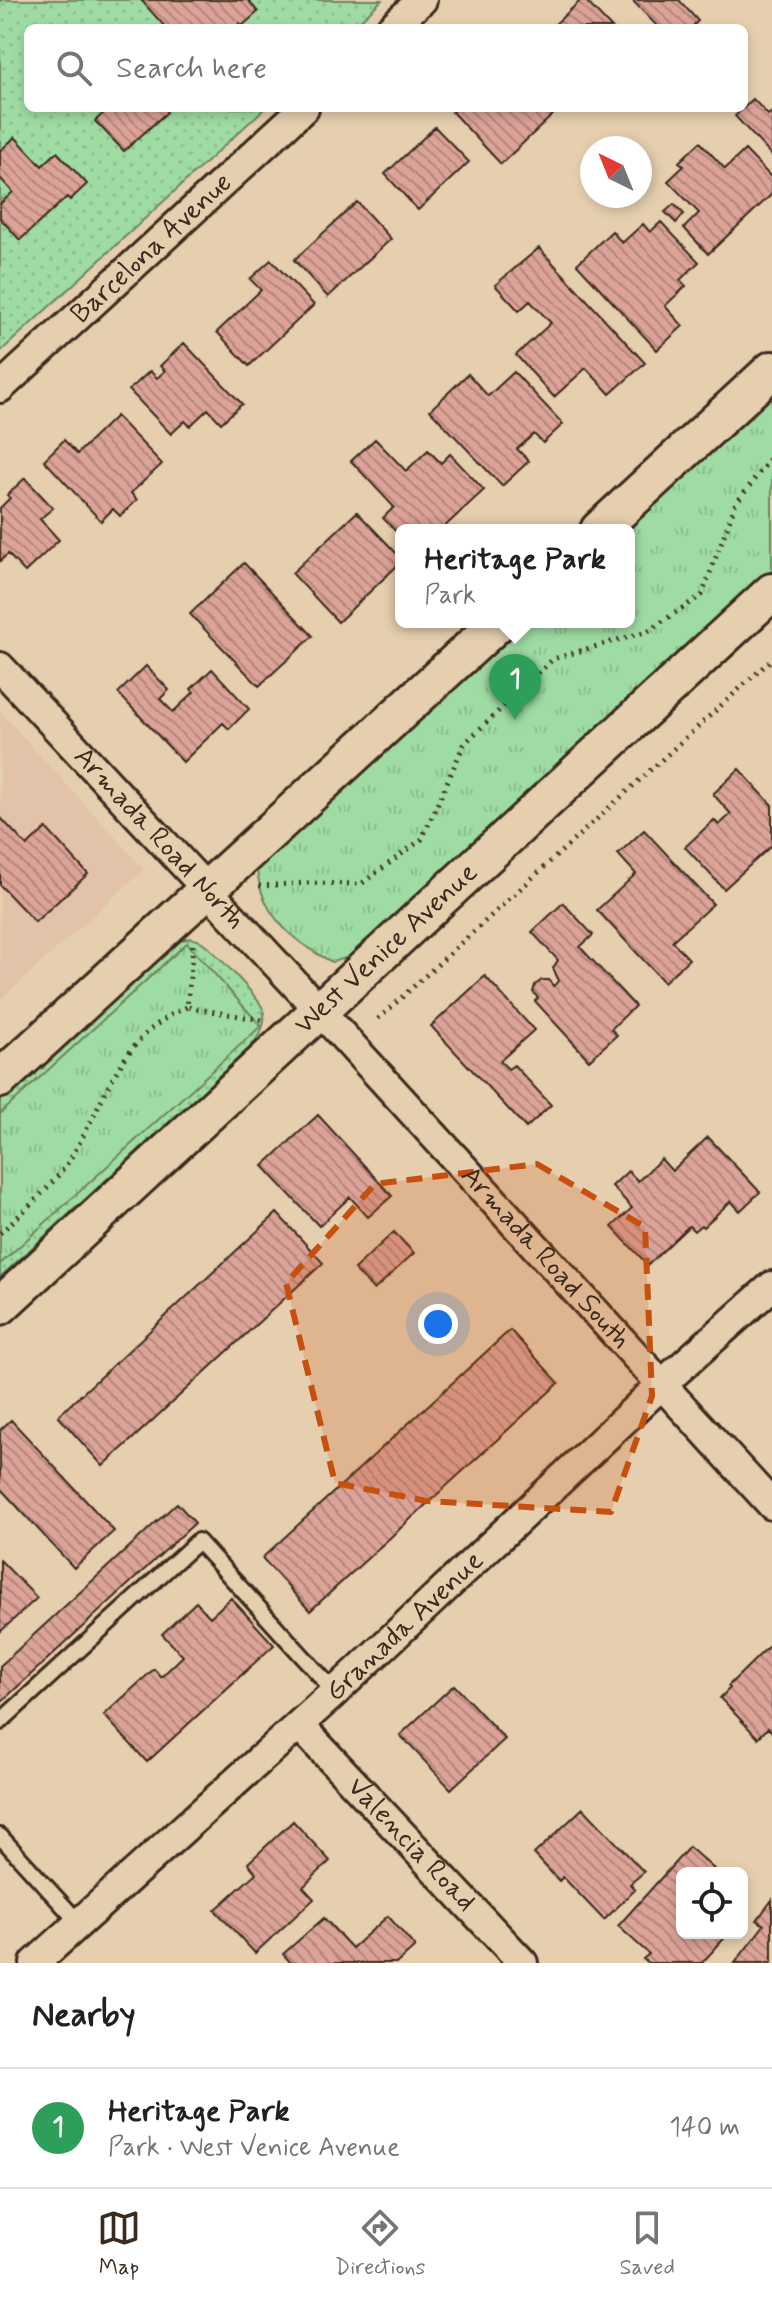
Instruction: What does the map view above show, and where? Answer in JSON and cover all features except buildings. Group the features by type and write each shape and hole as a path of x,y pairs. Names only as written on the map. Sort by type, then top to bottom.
{"street":[{"path":"395,24 422,0"},
{"name":"Barcelona Avenue","path":"0,388 300,112"},
{"path":"605,524 772,370"},
{"name":"West Venice Avenue","path":"0,1306 772,592"},
{"path":"0,1079 492,628"},
{"name":"Armada Road North","path":"0,667 320,1011"},
{"name":"Armada Road South","path":"320,1011 772,1505"},
{"name":"Granada Avenue","path":"35,1963 335,1692 661,1385 772,1286"},
{"name":"Valencia Road","path":"299,1725 523,1963"}],"lane":[{"path":"0,1722 198,1541 335,1692"},
{"path":"0,1836 79,1923"}],"path":[{"path":"258,886 361,884 422,839 464,744 553,659 648,631 702,595 735,505 772,456"},
{"path":"378,1019 772,659"},
{"path":"187,1007 193,943"},
{"path":"0,1233 64,1168 113,1076 154,1024 187,1007 263,1020"}],"highlighted area":[{"path":"537,1164 645,1227 652,1396 611,1512 427,1501 335,1483 286,1283 375,1184"}],"shaded area":[{"path":"0,712 144,869 0,1000"}],"green space":[{"path":"0,0 382,0 356,24 24,24 24,112 261,112 0,352"},
{"path":"772,392 772,573 359,954 332,962 291,935 280,924 264,898 257,866 515,628 635,628 635,524 629,524"},
{"path":"190,938 207,946 260,1003 264,1020 258,1036 248,1050 0,1277 0,1099 171,943"},
{"path":"187,943 261,1026 0,1264 0,1114"}],"place":[{"name":"Heritage Park","path":"515,720"}]}
